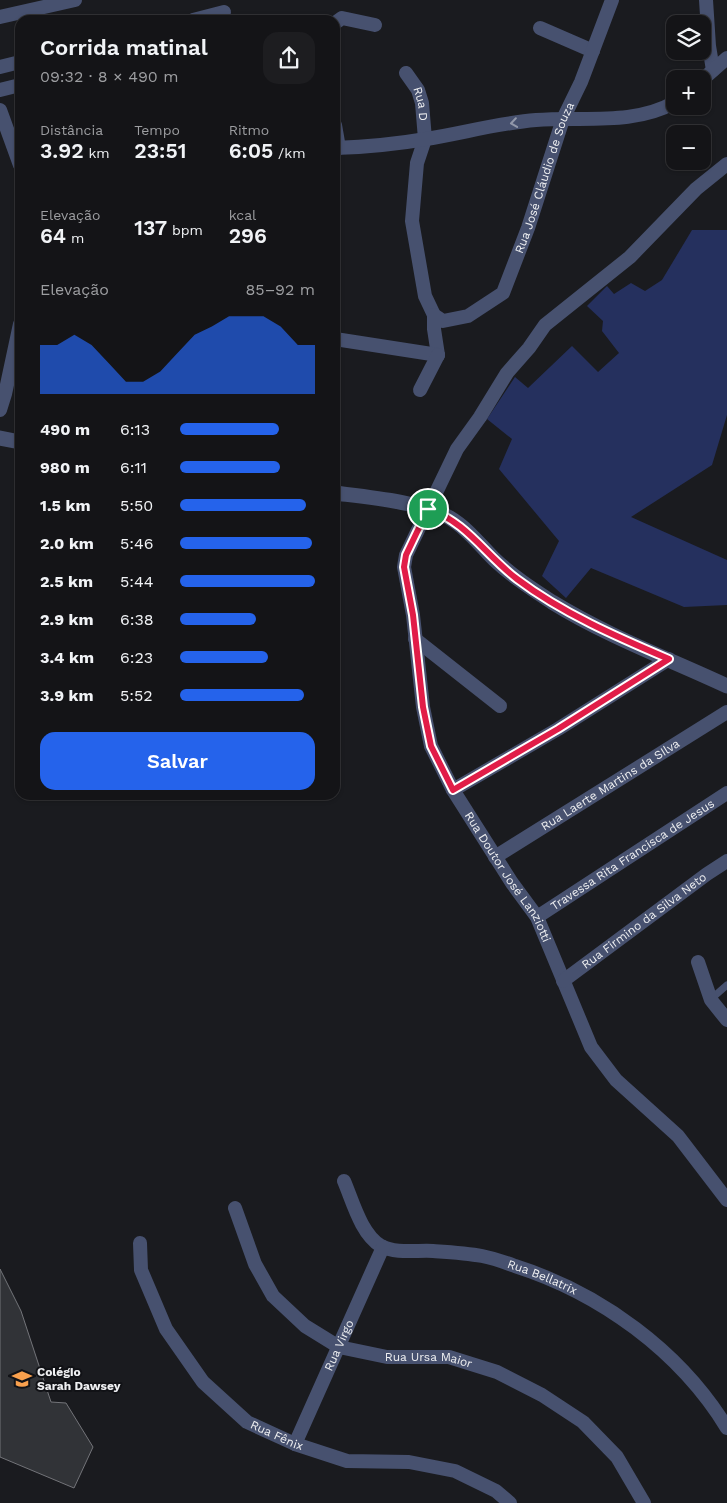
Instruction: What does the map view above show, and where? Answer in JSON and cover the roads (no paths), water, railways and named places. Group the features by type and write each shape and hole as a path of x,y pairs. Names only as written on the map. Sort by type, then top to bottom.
{"street":[{"path":"0,17 75,0"},
{"name":"Rua José Cláudio de Souza","path":"439,318 468,316 503,293 528,228 563,119 581,82 612,0"},
{"path":"706,0 709,46 713,70"},
{"path":"212,15 224,12"},
{"path":"340,19 375,25"},
{"path":"540,28 593,51"},
{"path":"713,70 727,58"},
{"path":"0,67 15,63"},
{"name":"Rua D","path":"406,73 418,90 422,103 425,139"},
{"path":"0,90 15,86"},
{"path":"340,148 425,139 536,120 621,117 657,110 666,106"},
{"path":"0,110 15,151"},
{"path":"420,390 438,355 434,329 439,318 425,296 412,221 417,163 425,139"},
{"name":"Rua Doutor José Lanziotti","path":"727,164 696,189 630,257 545,326 507,373 480,417 456,449 406,555 404,567 413,615 423,707 431,746 453,790 495,857 537,917 591,1047 616,1080 678,1136 727,1200"},
{"path":"340,340 438,355"},
{"path":"0,410 15,347"},
{"path":"0,438 15,441"},
{"path":"340,494 428,509 440,513 463,527 517,579 553,603 633,644 727,686"},
{"path":"415,638 500,706"},
{"path":"453,790 558,729 669,659"},
{"name":"Rua Laerte Martins da SIlva","path":"495,857 727,712"},
{"name":"Travessa Rita Francisca de Jesus","path":"537,917 727,793"},
{"name":"Rua Firmino da Silva Neto","path":"563,981 727,861"},
{"path":"698,962 711,1000 727,1020"},
{"path":"344,1181 364,1229 382,1247"},
{"name":"Rua Ursa Maior","path":"235,1208 255,1264 273,1296 305,1326 338,1346 387,1357 449,1357 497,1372 542,1395 583,1422 617,1457 644,1503"},
{"name":"Rua Fênix","path":"140,1243 141,1270 166,1329 203,1382 247,1422 295,1444 347,1461 409,1462 455,1471 496,1491 510,1503"},
{"name":"Rua Virgo","path":"295,1444 382,1247"},
{"name":"Rua Bellatrix","path":"382,1247 396,1250 434,1251 483,1256 564,1284 610,1310 652,1342 686,1375 719,1415 727,1428"}],"lane":[{"path":"711,1000 727,985"}],"place":[{"name":"Colégio Sarah Dawsey","path":"22,1379"}]}
